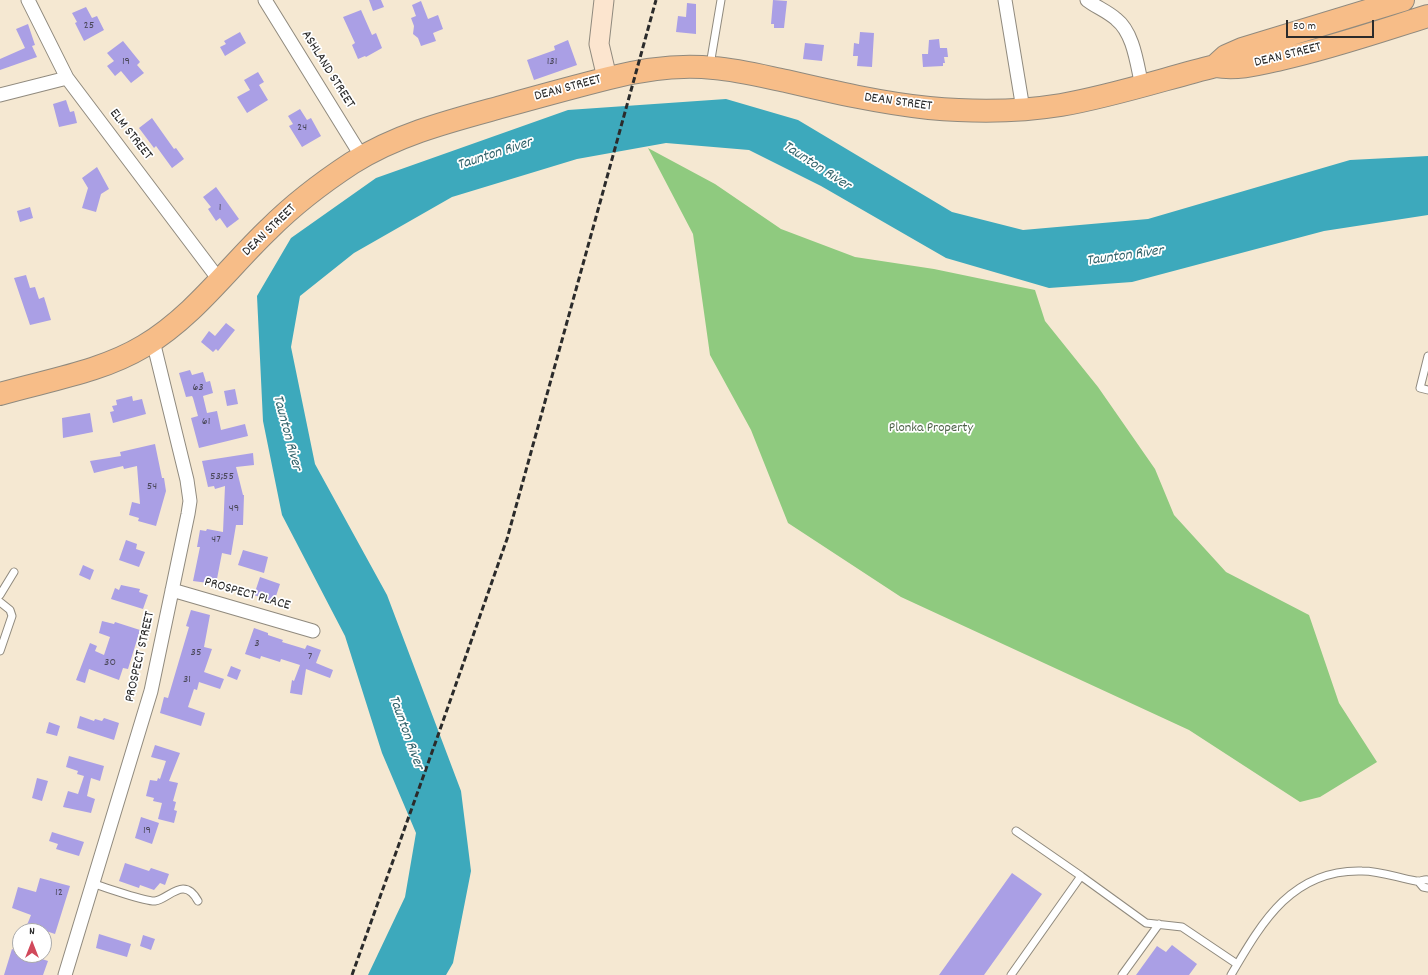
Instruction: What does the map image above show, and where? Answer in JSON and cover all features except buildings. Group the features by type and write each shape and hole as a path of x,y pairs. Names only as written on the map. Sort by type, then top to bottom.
{"highway":[{"name":"DEAN STREET","path":"1215,66 1226,56 1242,49 1403,0"},
{"name":"DEAN STREET","path":"1,389 110,363 153,341 181,319 220,281 269,229 322,184 362,157 400,138 453,120 607,78 652,68 710,67 901,104 964,110 1023,109 1092,99 1215,66 1225,68 1244,67 1304,54 1418,19"},
{"path":"1418,19 1428,30"}],"street":[{"name":"ELM STREET","path":"28,0 67,78 220,281"},
{"name":"ASHLAND STREET","path":"265,0 362,157"},
{"path":"604,0 599,44 607,78"},
{"path":"1005,0 1023,109"},
{"path":"1087,0 1112,16 1123,26 1130,39 1142,86"},
{"path":"0,95 67,78"},
{"name":"PROSPECT STREET","path":"65,975 151,691 190,501 187,480 153,341"},
{"name":"PROSPECT PLACE","path":"172,590 313,631"}],"lane":[{"path":"710,67 721,0"},
{"path":"1428,356 1420,388 1428,390"},
{"path":"0,595 14,572"},
{"path":"0,602 10,610 12,616 0,650"},
{"path":"1016,831 1146,923 1182,927 1237,964"},
{"path":"1231,975 1275,909 1294,890 1320,877 1344,872 1362,871 1382,873 1418,881 1428,880"},
{"path":"1011,975 1081,876"},
{"path":"1418,881 1423,887 1428,888"},
{"path":"92,883 144,900 155,901 178,889 185,890 195,896 198,901"},
{"path":"1122,975 1159,924"}],"green space":[{"name":"Plonka Property","path":"648,148 715,184 781,229 855,257 934,269 1035,290 1045,321 1098,387 1155,469 1174,515 1226,572 1309,615 1339,703 1377,762 1320,797 1300,802 1189,730 901,597 788,523 751,430 710,355 693,234"}],"water":[{"name":"Taunton River","path":"726,99 798,120 952,212 1023,230 1148,219 1350,160 1428,156 1428,215 1324,231 1132,282 1049,288 946,258 821,186 749,150 666,143 577,159 452,197 354,253 300,296 291,347 315,464 387,595 461,791 471,871 453,963 446,975 368,975 405,897 416,833 382,753 345,636 282,515 263,421 257,296 291,238 376,178 568,110"}],"railway":[{"path":"352,975 507,539 656,0"}]}
